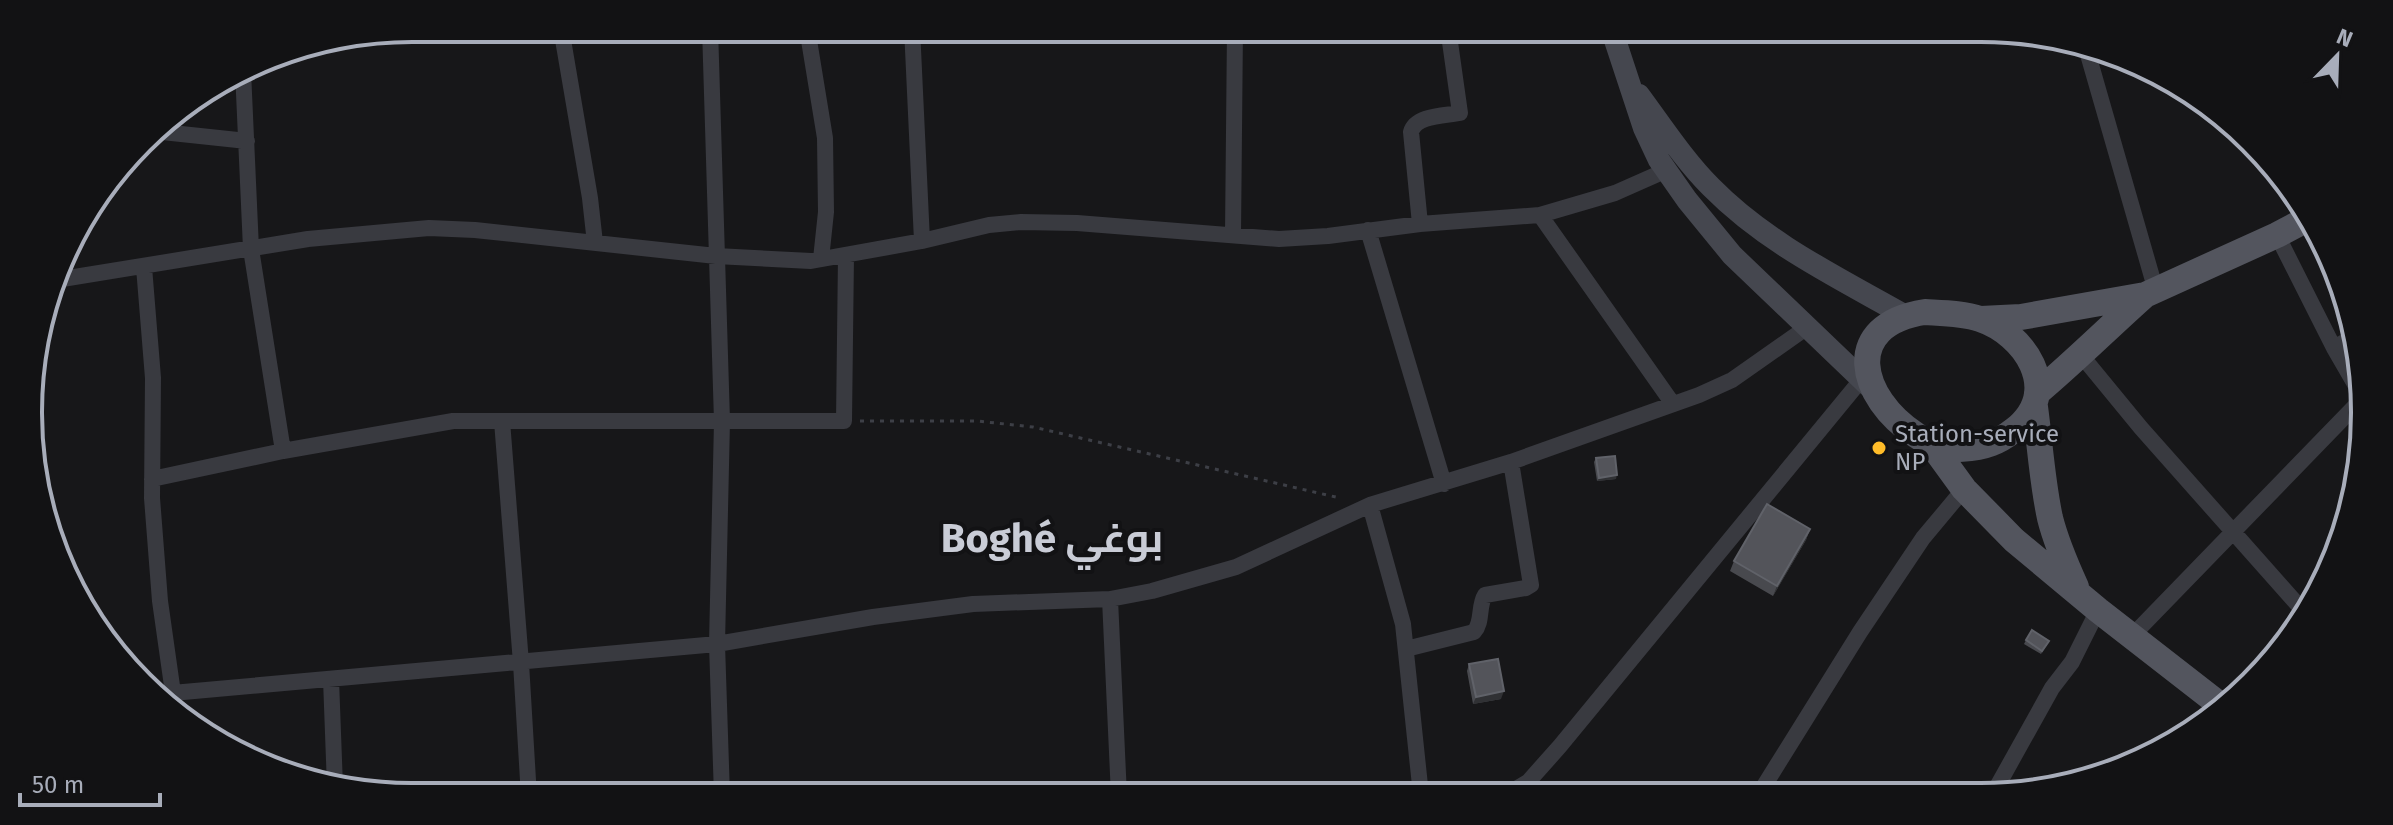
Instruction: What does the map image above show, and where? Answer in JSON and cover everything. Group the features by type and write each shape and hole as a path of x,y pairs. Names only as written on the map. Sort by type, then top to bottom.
{"main road":[{"path":"2214,700 2131,637 2014,540 1964,489 1932,445 1904,428 1887,411 1867,385 1868,351 1875,336 1904,315 1925,312 1981,319 2021,317 2151,293 2299,223"},
{"path":"1932,445 1976,448 1995,443 2018,427 2036,400 2101,334 2151,293"},
{"path":"1981,319 2007,334 2024,350 2033,365 2037,381 2044,485 2051,521 2064,561 2089,602"}],"street":[{"path":"563,42 595,243"},
{"path":"710,42 722,421 717,644 722,783"},
{"path":"809,42 825,138 826,212 821,259"},
{"path":"913,42 922,241"},
{"path":"1233,234 1235,42"},
{"path":"1420,224 1411,132 1418,121 1460,113 1450,42"},
{"path":"1526,783 1867,385 1732,255 1687,200 1644,128 1615,42"},
{"path":"2089,59 2151,293"},
{"path":"1628,82 1710,186 1753,223 1803,259 1904,315"},
{"path":"244,83 251,249 283,451"},
{"path":"170,133 247,141"},
{"path":"67,278 308,239 429,228 475,230 716,256 821,259 989,225 1021,222 1077,223 1279,239 1328,236 1420,224 1540,215 1615,193 1667,170"},
{"path":"1540,215 1673,404"},
{"path":"1368,230 1444,484"},
{"path":"2277,235 2349,374"},
{"path":"152,479 283,451 453,421 844,421 846,255"},
{"path":"144,267 153,378 152,479 167,690"},
{"path":"171,694 717,644 873,617 973,604 1110,599 1152,591 1236,567 1370,505 1511,462 1673,404 1732,380 1806,328"},
{"path":"2334,348 2344,342"},
{"path":"2081,355 2141,428 2297,604"},
{"path":"2131,637 2351,410"},
{"path":"502,421 528,783"},
{"path":"1406,649 1474,632 1479,625 1485,595 1531,585 1511,462"},
{"path":"1766,783 1923,538 1964,489"},
{"path":"1370,505 1403,624 1420,783"},
{"path":"1110,599 1118,783"},
{"path":"2000,782 2052,688 2072,662 2089,602"},
{"path":"331,679 335,775"}],"path":[{"path":"844,421 977,421 1033,427 1370,505"}],"building":[{"path":"1615,456 1617,475 1599,478 1596,458"},
{"path":"1767,504 1810,529 1777,586 1734,561"},
{"path":"2032,630 2049,641 2042,651 2026,640"},
{"path":"1498,659 1504,691 1476,697 1469,664"}],"place":[{"name":"Station-service NP","path":"1879,448"}],"district":[{"name":"Boghé بوغي","path":"1052,539"}]}
